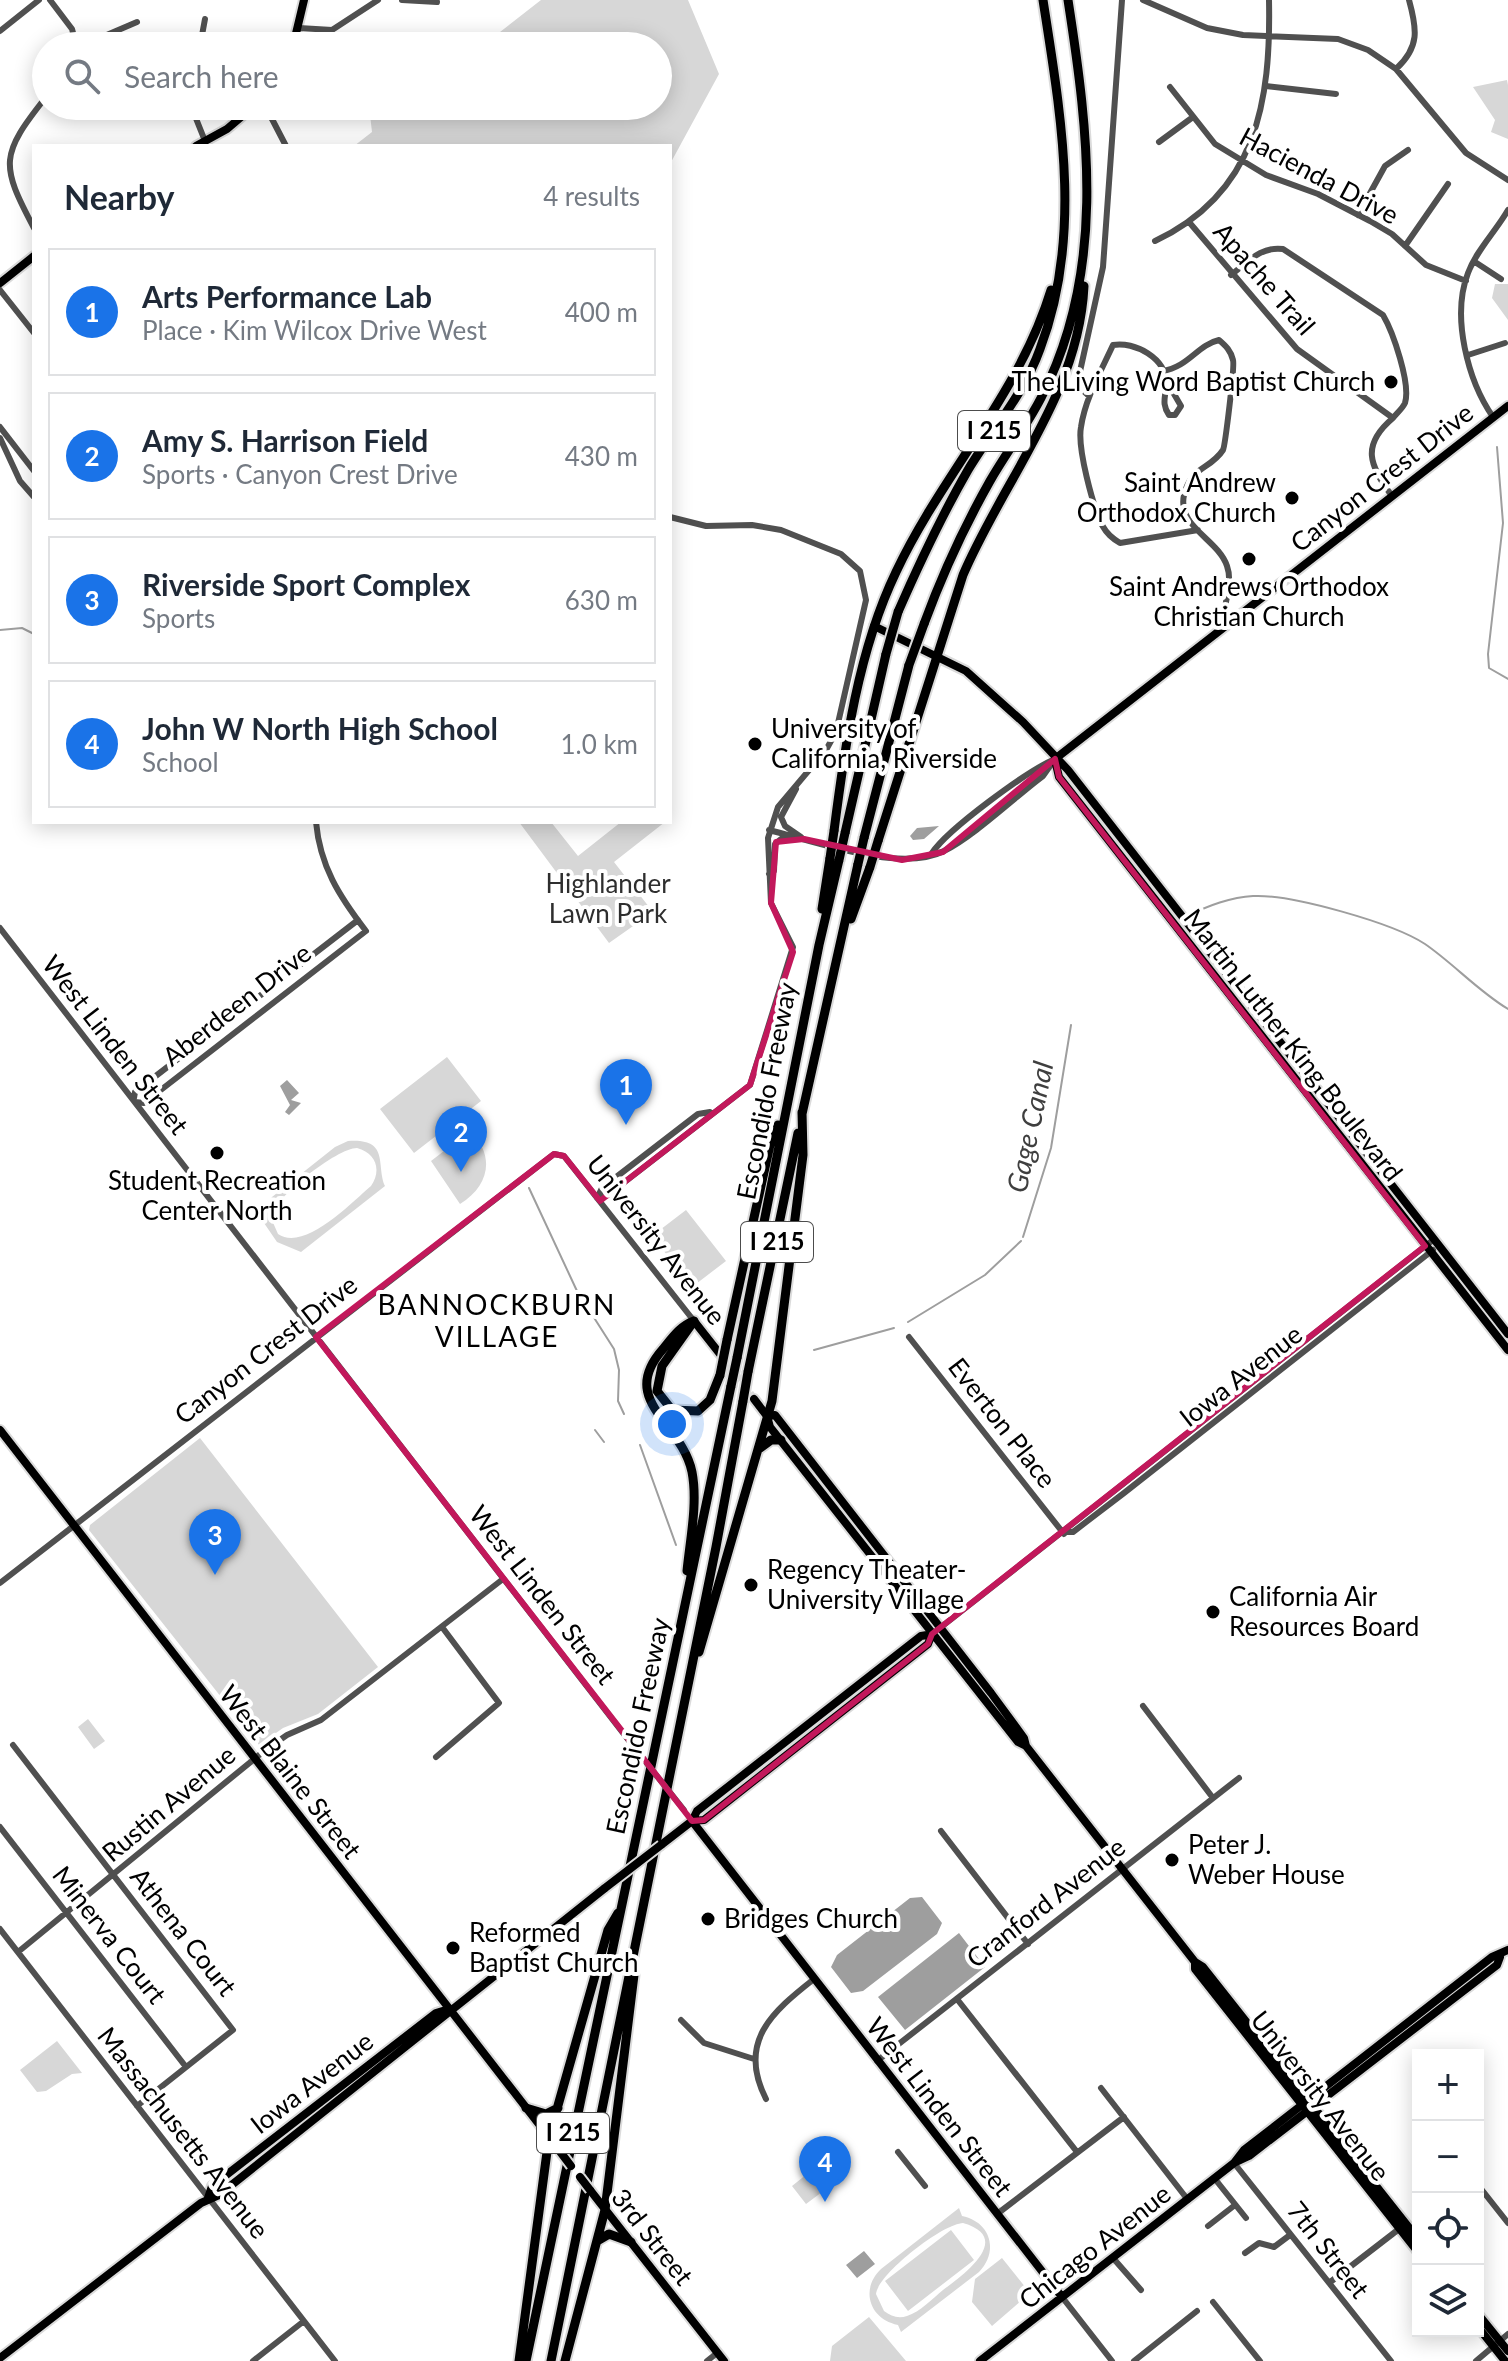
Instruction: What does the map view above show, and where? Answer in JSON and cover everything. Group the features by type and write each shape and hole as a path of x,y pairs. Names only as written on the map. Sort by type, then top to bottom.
{"highway":[{"name":"Escondido Freeway","path":"526,2361 737,1358 834,859 845,833 886,654 898,612 969,470 1008,410 1040,351 1066,241 1058,100 1043,0"},
{"name":"Escondido Freeway","path":"551,2361 748,1372 802,1112 864,838 909,665 950,558 990,482 1041,398 1072,320 1085,254 1088,158 1068,0"},
{"path":"834,859 834,831 844,760 874,626 896,570 1032,347 1066,241"},
{"path":"845,929 858,905 963,575 978,541 1048,414 1066,369 1083,302 1085,254"},
{"path":"694,1321 662,1366 657,1391 672,1410 698,1411 710,1400 720,1375 770,1145 786,1107"},
{"path":"681,1709 758,1451 776,1378 803,1155 802,1112"},
{"path":"684,1611 693,1476 679,1439 648,1399 645,1382 652,1361 684,1324 694,1321"},
{"path":"758,1451 771,1440 781,1440"},
{"path":"519,2361 558,2108 608,1930 622,1906"},
{"path":"565,2361 603,2207 641,1912"},
{"path":"526,2108 546,2114 558,2108"},
{"path":"597,2241 609,2234 631,2242"}],"main road":[{"path":"298,32 304,0"},
{"path":"200,144 236,120"},
{"path":"0,283 32,258"},
{"name":"Canyon Crest Drive","path":"1055,759 1508,406"},
{"name":"Martin Luther King Boulevard","path":"874,626 939,656 992,692 1055,759 1059,777 1431,1246 1508,1350"},
{"name":"Martin Luther King Boulevard","path":"1431,1246 1508,1334"},
{"name":"University Avenue","path":"694,1321 720,1354"},
{"name":"University Avenue","path":"754,1399 781,1440 932,1634 1018,1742 1026,1746"},
{"name":"University Avenue","path":"767,1416 775,1415 1009,1716 1026,1746 1122,1870 1309,2098 1412,2240"},
{"name":"West Blaine Street","path":"0,1430 552,2141"},
{"name":"Iowa Avenue","path":"0,2358 208,2198 219,2195 443,2020 450,2009 692,1821 697,1811 921,1636 932,1634 940,1628"},
{"path":"982,1697 989,1698 1009,1716"},
{"name":"West Linden Street","path":"692,1821 1062,2297"},
{"name":"Chicago Avenue","path":"980,2361 1303,2110 1315,2106 1497,1965 1508,1950"},
{"name":"Chicago Avenue","path":"1303,2110 1309,2098 1492,1957 1500,1957"},
{"name":"University Avenue","path":"1195,1962 1195,1969 1303,2110 1412,2242"},
{"path":"1206,1983 1230,2008 1237,2008"},
{"name":"3rd Street","path":"552,2141 724,2361"},
{"path":"1484,2324 1505,2361"},
{"path":"1484,2333 1508,2351"}],"street":[{"path":"0,31 39,0"},
{"path":"50,0 67,21 71,32"},
{"path":"299,28 335,29 378,0"},
{"path":"402,0 437,2"},
{"path":"1089,396 1079,390 1077,380 1102,271 1122,0"},
{"path":"1143,0 1207,28 1243,35 1322,37 1353,43 1396,69 1466,153 1508,180"},
{"path":"1155,241 1189,222 1214,199 1243,162 1260,122 1266,86 1269,0"},
{"path":"1396,69 1408,58 1416,40 1416,20 1409,0"},
{"path":"203,32 205,19"},
{"path":"114,32 137,22"},
{"path":"1266,86 1336,94"},
{"name":"Hacienda Drive","path":"1170,87 1215,144 1243,162 1358,215 1405,246 1426,265 1466,281"},
{"path":"32,115 11,142 3,164 9,193 32,225"},
{"path":"1159,142 1193,117"},
{"path":"197,120 205,141"},
{"path":"273,120 285,144"},
{"path":"1358,215 1385,166 1408,150"},
{"path":"1405,246 1448,184"},
{"path":"1493,417 1478,396 1462,313 1466,281 1508,210"},
{"name":"Apache Trail","path":"1189,222 1297,349 1393,418"},
{"path":"1231,275 1259,252 1271,247 1283,249 1383,315 1390,327 1406,385 1405,404 1378,431 1372,445 1372,466 1392,496"},
{"path":"1475,262 1501,279"},
{"path":"0,290 32,330"},
{"path":"1468,355 1507,345 1508,333"},
{"path":"1162,371 1181,367 1210,342 1219,340 1233,357 1235,371 1225,446 1217,457 1193,473 1184,495 1184,514 1219,551 1227,564 1229,584 1225,608 1233,619"},
{"path":"1167,382 1164,408 1169,415 1175,415 1181,406 1162,371 1142,349 1126,343 1113,345 1089,396 1080,429 1081,447 1096,508 1108,535 1120,543 1198,530"},
{"path":"0,427 32,468"},
{"path":"0,438 17,474 32,494"},
{"path":"597,1198 608,1195 711,1112 730,1103 750,1085 792,955 792,942 774,914 769,874 769,830 778,807 836,732 863,614 865,585 850,560 772,528 706,526 672,518"},
{"name":"Canyon Crest Drive","path":"769,830 902,860 943,852 1043,776 1055,759"},
{"path":"801,779 781,817 785,826 804,839"},
{"path":"316,824 320,852 329,877 358,920"},
{"path":"769,874 774,871 776,842 804,839"},
{"name":"Aberdeen Drive","path":"358,920 366,931 144,1103 135,1102 135,1092 358,920"},
{"name":"West Linden Street","path":"0,928 692,1821"},
{"name":"Canyon Crest Drive","path":"0,1583 497,1195 558,1153"},
{"name":"University Avenue","path":"558,1153 694,1321"},
{"name":"Iowa Avenue","path":"940,1628 1065,1533 1106,1495 1431,1246"},
{"name":"Everton Place","path":"909,1337 1065,1533"},
{"name":"Rustin Avenue","path":"18,1952 142,1854 160,1833 255,1758 287,1735 321,1720 503,1579"},
{"path":"436,1757 499,1703 442,1627"},
{"path":"1143,1706 1213,1798"},
{"name":"Athena Court","path":"13,1745 233,2030 186,2067"},
{"name":"Cranford Avenue","path":"877,2061 1239,1778"},
{"name":"Minerva Court","path":"0,1827 186,2067"},
{"path":"941,1831 1028,1944"},
{"name":"Massachusetts Avenue","path":"0,1929 335,2361"},
{"path":"766,2099 754,2059 770,2016 814,1979"},
{"path":"957,1999 1077,2152"},
{"path":"681,2020 704,2043 754,2059"},
{"path":"137,2106 186,2067"},
{"path":"1101,2088 1188,2200"},
{"path":"997,2214 1124,2117"},
{"path":"898,2152 925,2186"},
{"name":"7th Street","path":"1234,2163 1391,2361"},
{"path":"1215,2179 1246,2218"},
{"path":"1484,2193 1508,2223"},
{"path":"1208,2226 1235,2205"},
{"path":"1329,2283 1399,2229"},
{"path":"1245,2253 1259,2243 1274,2247 1290,2235"},
{"path":"1113,2258 1141,2290"},
{"name":"West Linden Street","path":"1062,2297 1112,2361"},
{"path":"1213,2302 1260,2361"},
{"path":"1134,2361 1197,2311"},
{"path":"253,2361 304,2321"},
{"path":"1476,2361 1508,2334"},
{"path":"707,2361 717,2353"}],"highlighted area":[{"path":"1055,759 1059,777 1425,1246 932,1634 928,1644 704,1820 692,1821 316,1337 554,1154 564,1156 600,1201 750,1085 793,952 771,903 776,842 804,839 902,860 943,852"}],"green space":[{"path":"541,0 688,0 719,74 672,160 672,144 357,144 372,132 371,120 672,120 672,32 500,32"},
{"path":"1507,80 1508,139 1491,132 1495,120 1473,87"},
{"path":"1495,284 1508,284 1508,320 1492,298"},
{"name":"Highlander Lawn Park","path":"520,824 553,824 578,856 618,824 662,824 614,862 653,912 609,943"},
{"path":"447,1057 481,1101 414,1153 380,1109"},
{"path":"470,1131 483,1150 486,1170 477,1189 460,1204 431,1161"},
{"path":"348,1141 361,1141 376,1148 385,1186 301,1252 277,1242 264,1223 265,1209 272,1197 335,1147","holes":["357,1148 373,1158 376,1168 371,1186 339,1214 313,1231 301,1237 289,1238 278,1234 271,1218 274,1209 294,1187 335,1156"]},
{"path":"686,1210 726,1261 692,1287 652,1236"},
{"path":"200,1438 378,1667 318,1714 283,1728 259,1745 89,1530 90,1525"},
{"path":"88,1719 105,1741 94,1749 78,1727"},
{"path":"57,2041 82,2073 72,2074 46,2091 37,2092 20,2070"},
{"path":"807,2174 822,2192 806,2204 792,2186"},
{"path":"959,2208 962,2216 980,2224 989,2238 989,2255 979,2272 901,2332 898,2325 880,2317 871,2302 871,2285 881,2269","holes":["963,2223 978,2230 984,2238 985,2247 980,2257 961,2276 912,2314 898,2317 884,2311 876,2294 879,2285 912,2251 953,2226"]},
{"path":"951,2230 974,2260 908,2311 885,2281"},
{"path":"1002,2258 1030,2293 992,2326 972,2302 975,2279"},
{"path":"869,2317 906,2361 830,2361 832,2346"}],"shaded area":[{"path":"939,826 924,839 913,840 910,836 917,828"},
{"path":"287,1080 299,1093 291,1100 301,1103 289,1115 285,1112 290,1105 280,1086"},
{"path":"922,1897 942,1923 937,1934 863,1991 851,1993 831,1967 837,1955 910,1898"},
{"path":"959,1933 985,1967 905,2030 878,1997"},
{"path":"864,2251 875,2264 857,2278 846,2265"}],"waterway":[{"path":"1497,447 1503,523 1488,654 1489,668 1508,679"},
{"path":"0,630 22,628 32,633"},
{"name":"Gage Canal","path":"1188,915 1228,900 1253,896 1291,900 1341,911 1390,927 1425,944 1508,1009"},
{"name":"Gage Canal","path":"1023,1237 1051,1148 1071,1025"},
{"path":"529,1188 577,1291 614,1349 619,1370 618,1401 624,1414"},
{"name":"Gage Canal","path":"908,1322 985,1275 1021,1241"},
{"name":"Gage Canal","path":"814,1350 894,1328"},
{"path":"595,1430 604,1442"},
{"path":"640,1445 676,1545"}],"tunnel":[{"path":"721,1355 754,1399"}],"place":[{"name":"The Living Word Baptist Church","path":"1391,382"},
{"name":"Saint Andrew Orthodox Church","path":"1292,498"},
{"name":"Saint Andrews Orthodox Christian Church","path":"1249,559"},
{"name":"University of California, Riverside","path":"755,744"},
{"name":"Arts Performance Lab","path":"626,1125"},
{"name":"Student Recreation Center North","path":"217,1153"},
{"name":"Amy S. Harrison Field","path":"461,1172"},
{"name":"Riverside Sport Complex","path":"215,1575"},
{"name":"Regency Theater- University Village","path":"751,1585"},
{"name":"California Air Resources Board","path":"1213,1612"},
{"name":"Peter J. Weber House","path":"1172,1860"},
{"name":"Bridges Church","path":"708,1919"},
{"name":"Reformed Baptist Church","path":"453,1948"},
{"name":"John W North High School","path":"825,2202"}],"district":[{"name":"BANNOCKBURN VILLAGE","path":"497,1321"}]}
